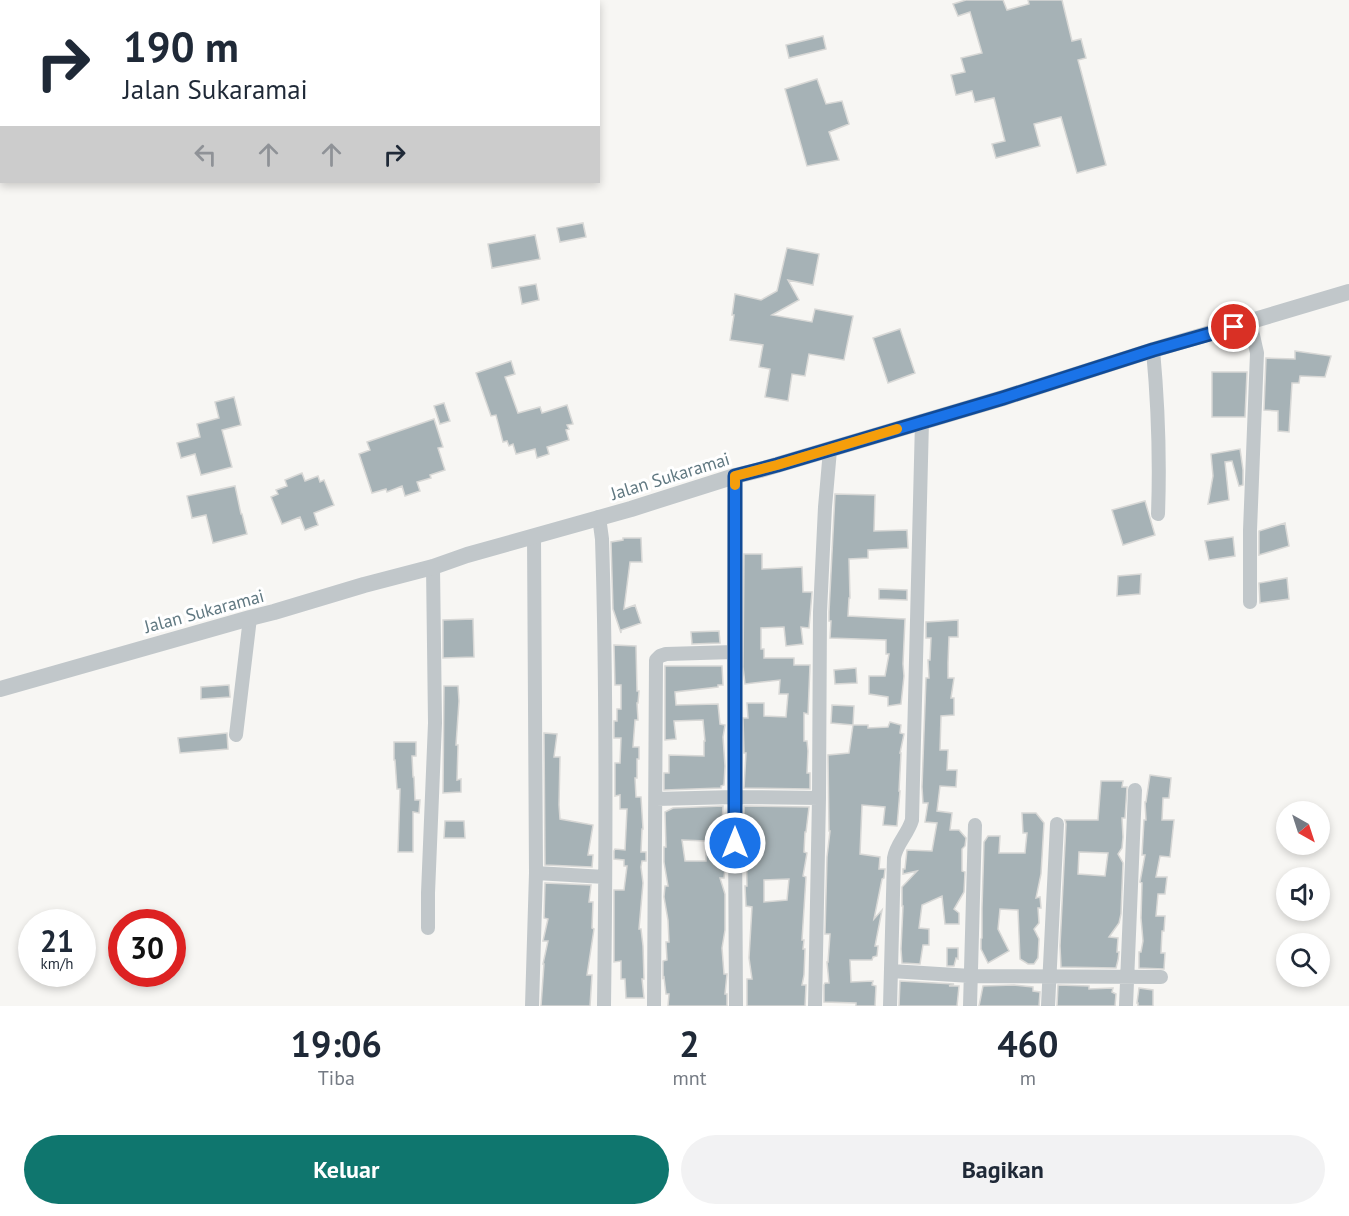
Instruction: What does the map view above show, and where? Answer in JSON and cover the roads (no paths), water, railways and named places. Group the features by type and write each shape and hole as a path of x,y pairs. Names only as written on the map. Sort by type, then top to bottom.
{"street":[{"name":"Jalan Sukaramai","path":"0,689 631,509 1349,292"},
{"path":"1250,322 1257,353 1250,530 1250,602"},
{"path":"1153,350 1156,382 1158,514"},
{"path":"890,1006 894,858 895,850 910,828 912,820 922,421"},
{"path":"816,1006 819,631 830,450"},
{"path":"735,476 736,1006"},
{"path":"599,517 603,538 606,815 604,1006"},
{"path":"532,1006 536,873 534,537"},
{"path":"429,928 428,893 435,723 433,567"},
{"path":"236,735 249,618"},
{"path":"654,1006 656,660 666,654 734,652"},
{"path":"1126,1006 1135,790"},
{"path":"656,800 735,797 819,798"},
{"path":"1048,1006 1057,824"},
{"path":"970,1006 975,825"},
{"path":"536,873 605,877"},
{"path":"891,971 971,976 1161,977"}]}
